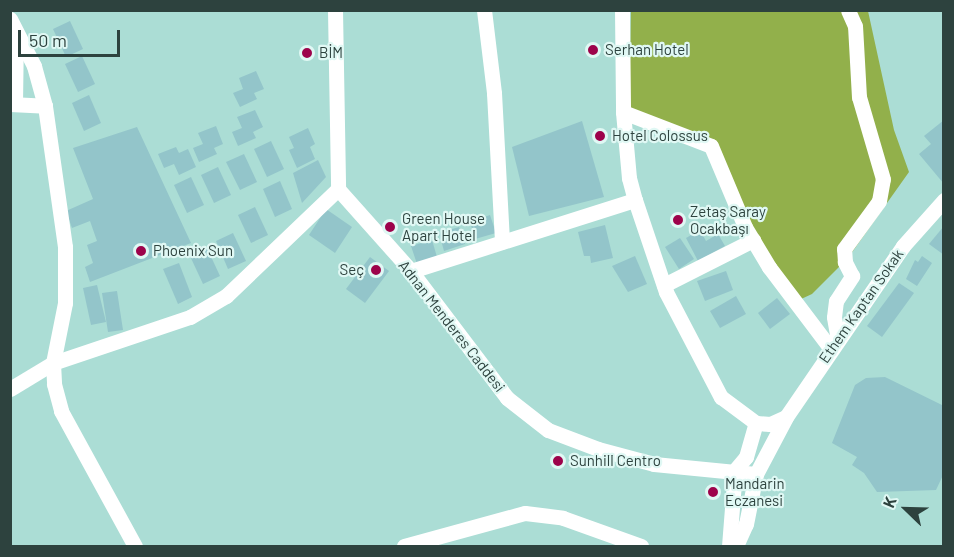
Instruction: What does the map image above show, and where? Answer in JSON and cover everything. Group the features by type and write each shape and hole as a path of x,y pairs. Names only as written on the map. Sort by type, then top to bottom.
{"street":[{"path":"10,389 54,363 190,317 226,296 338,189 335,10"},
{"path":"484,10 494,93 502,242"},
{"path":"622,10 623,112 629,178 664,285 721,397 756,423 770,424 786,417"},
{"path":"835,345 836,301 852,276 844,262 844,249 879,201 883,179 860,97 855,26 848,10"},
{"path":"13,24 13,104 45,106"},
{"path":"13,24 34,66 45,106 65,247 64,303 54,363 54,384 61,411 135,546"},
{"path":"623,112 711,146 753,240 835,345"},
{"name":"Adnan Menderes Caddesi","path":"338,189 411,270 507,398 548,430 598,449 654,464 735,470 756,474"},
{"path":"411,270 635,200"},
{"name":"Ethem Kaptan Sokak","path":"736,546 746,524 756,474 786,417 903,246 944,200"},
{"path":"664,285 753,240"},
{"path":"729,546 735,470 746,457 756,423"},
{"path":"404,546 525,513 563,518 641,546"}],"green space":[{"path":"631,11 868,11 894,130 909,172 848,258 812,294 799,300 748,225 718,147 629,110"}],"building":[{"path":"70,21 83,49 66,57 53,29"},
{"path":"82,56 95,84 78,92 65,64"},
{"path":"256,71 264,89 254,93 257,99 240,107 233,93 243,89 239,78"},
{"path":"89,95 101,123 84,131 72,103"},
{"path":"255,110 263,127 253,132 256,138 238,146 232,132 242,128 237,117"},
{"path":"944,120 944,184 919,154 931,144 924,136"},
{"path":"582,121 604,197 529,216 512,147"},
{"path":"216,126 223,144 214,148 217,154 199,162 193,148 203,144 198,133"},
{"path":"137,127 191,243 90,282 85,267 93,263 87,245 97,241 90,221 72,228 66,211 93,199 73,148"},
{"path":"308,128 315,144 310,147 315,159 297,168 289,150 294,148 289,137"},
{"path":"271,141 284,169 267,177 254,149"},
{"path":"176,147 179,153 188,149 196,167 179,175 174,164 164,168 158,154"},
{"path":"244,154 257,182 240,190 226,162"},
{"path":"318,160 326,177 302,203 293,173"},
{"path":"218,167 231,195 214,203 201,175"},
{"path":"191,177 204,205 187,213 174,185"},
{"path":"280,181 292,209 275,217 263,189"},
{"path":"255,207 268,235 251,243 238,215"},
{"path":"326,209 352,227 335,253 309,235"},
{"path":"490,215 496,233 475,239 470,222"},
{"path":"605,225 613,258 591,263 590,256 584,256 578,232"},
{"path":"944,226 944,255 929,244"},
{"path":"459,227 465,244 444,251 439,233"},
{"path":"700,230 706,241 718,234 725,246 698,261 686,238"},
{"path":"233,233 246,261 228,269 216,241"},
{"path":"680,238 694,259 679,269 665,247"},
{"path":"432,240 437,257 417,264 411,246"},
{"path":"207,248 220,276 203,284 190,256"},
{"path":"635,256 647,284 628,292 612,266"},
{"path":"922,256 932,263 917,286 906,279 915,260 918,262"},
{"path":"370,257 389,271 365,303 346,289"},
{"path":"179,263 192,297 178,304 163,269"},
{"path":"726,271 733,290 705,301 697,281"},
{"path":"899,283 914,293 882,337 867,326"},
{"path":"97,285 106,322 91,325 83,288"},
{"path":"117,291 123,330 108,332 102,293"},
{"path":"736,296 746,314 720,328 710,311"},
{"path":"777,298 790,314 770,329 758,313"},
{"path":"885,377 944,406 944,473 936,490 877,492 864,473 852,465 857,457 832,443 855,385 866,378"}],"place":[{"name":"Serhan Hotel","path":"593,50"},
{"name":"BİM","path":"307,53"},
{"name":"Hotel Colossus","path":"600,136"},
{"name":"Zetaş Saray Ocakbaşı","path":"678,220"},
{"name":"Green House Apart Hotel","path":"390,227"},
{"name":"Phoenix Sun","path":"141,251"},
{"name":"Seç","path":"376,270"},
{"name":"Sunhill Centro","path":"558,461"},
{"name":"Mandarin Eczanesi","path":"713,492"}]}
